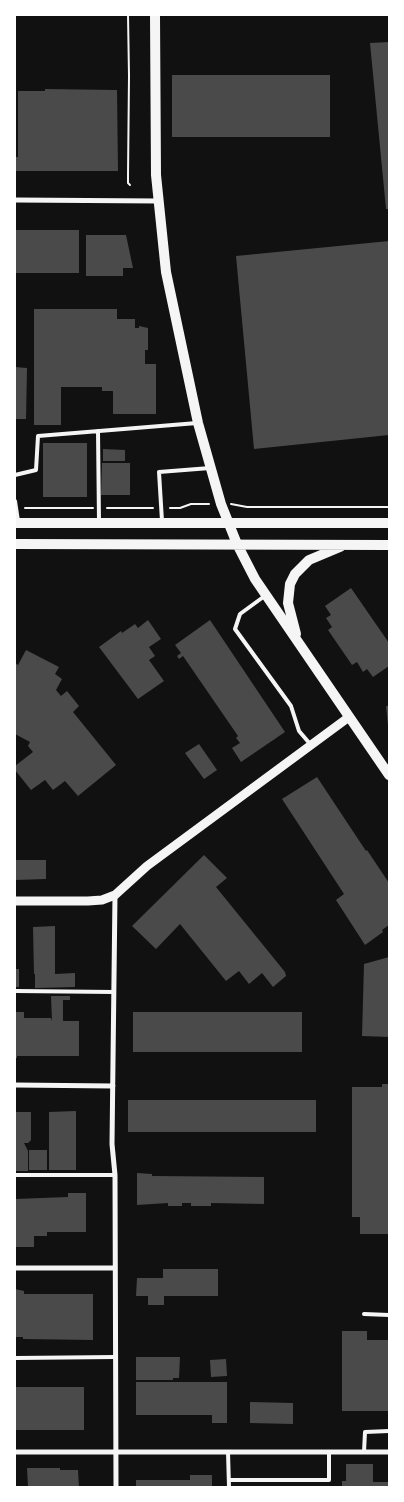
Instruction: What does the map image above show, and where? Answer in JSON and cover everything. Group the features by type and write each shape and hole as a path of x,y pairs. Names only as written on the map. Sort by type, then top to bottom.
{"main road":[{"path":"155,15 156,167 166,272 198,423 221,504 237,544 255,579 389,775"},
{"path":"17,523 389,523"},
{"path":"15,544 389,545"},
{"path":"298,642 288,603 290,584 294,574 309,560 345,545"}],"street":[{"path":"15,200 158,201"},
{"path":"15,901 88,901 102,900 115,895 140,872 349,718"},
{"path":"115,895 112,1144 115,1175 116,1487"},
{"path":"15,1085 112,1086"},
{"path":"15,1268 115,1268"},
{"path":"15,1452 389,1452"}],"lane":[{"path":"15,476 36,470 38,436 198,423"},
{"path":"98,432 99,523"},
{"path":"162,523 159,472 210,468"},
{"path":"15,501 17,523"},
{"path":"266,595 240,614 235,629 291,706 299,731 311,745"},
{"path":"15,991 114,992"},
{"path":"15,1175 115,1175"},
{"path":"364,1314 389,1315"},
{"path":"15,1358 115,1357"},
{"path":"364,1452 365,1432 389,1431"},
{"path":"228,1452 228,1487"},
{"path":"228,1480 329,1480 329,1452"}],"path":[{"path":"128,15 128,183 130,185"},
{"path":"191,504 221,504"},
{"path":"236,504 247,507 389,507"}],"building":[{"path":"389,42 389,209 386,209 370,43"},
{"path":"172,75 330,75 330,137 172,137"},
{"path":"45,89 117,90 118,171 15,171 15,157 18,157 18,91 45,91"},
{"path":"15,230 79,230 79,273 15,273"},
{"path":"86,235 126,235 133,268 123,268 123,276 86,276"},
{"path":"389,241 389,435 254,449 236,256"},
{"path":"34,309 117,309 117,319 135,319 135,328 139,328 139,326 148,328 148,350 145,350 145,364 156,364 156,414 113,414 113,391 102,391 102,387 61,387 61,425 34,425"},
{"path":"15,367 27,368 26,419 15,419"},
{"path":"43,443 87,443 87,497 43,497"},
{"path":"103,449 125,450 125,461 103,461"},
{"path":"102,463 130,463 130,495 101,495"},
{"path":"351,588 389,643 389,666 373,677 367,669 363,672 357,662 352,665 328,630 332,627 326,618 331,615 325,606"},
{"path":"148,620 161,639 149,647 155,656 149,660 164,681 138,699 99,647 121,631 122,633 135,624 138,628"},
{"path":"210,620 285,732 241,762 232,748 240,743 236,738 238,736 183,656 179,659 177,656 181,653 175,645"},
{"path":"26,650 59,667 55,674 62,679 56,690 61,696 67,691 79,706 73,712 116,765 78,796 65,781 53,790 45,780 31,790 15,770 15,766 33,752 28,746 30,742 15,734 15,663 18,665"},
{"path":"386,706 389,706 389,725 388,725"},
{"path":"199,744 217,770 204,779 185,753"},
{"path":"317,777 389,883 389,925 382,930 383,932 365,945 336,900 344,894 282,799"},
{"path":"204,855 227,878 216,887 285,972 286,976 273,987 262,973 249,984 239,971 226,981 180,924 156,949 132,926"},
{"path":"15,860 46,860 46,879 15,880"},
{"path":"55,926 55,974 75,973 75,987 35,988 33,927"},
{"path":"389,957 389,1037 362,1036 364,964"},
{"path":"15,969 19,969 19,987 15,987"},
{"path":"51,996 70,996 70,1000 63,1000 63,1021 79,1021 79,1056 17,1056 15,1058 15,1012 24,1012 24,1018 51,1018 52,1021"},
{"path":"133,1012 302,1012 302,1052 133,1052"},
{"path":"382,1084 389,1084 389,1234 360,1234 360,1217 352,1217 352,1087 382,1087"},
{"path":"128,1100 316,1100 316,1132 128,1132"},
{"path":"76,1111 76,1170 49,1170 49,1112"},
{"path":"15,1112 31,1112 31,1140 28,1143 24,1143 28,1151 28,1171 15,1171"},
{"path":"29,1150 47,1150 47,1170 29,1170"},
{"path":"137,1173 152,1174 152,1176 264,1177 264,1204 211,1203 211,1206 191,1206 191,1203 182,1203 182,1206 168,1206 168,1203 137,1205"},
{"path":"68,1193 86,1193 86,1232 47,1232 47,1236 34,1236 34,1247 15,1247 15,1199 68,1197"},
{"path":"163,1269 218,1269 218,1296 164,1296 164,1305 148,1305 148,1296 136,1296 137,1278 163,1278"},
{"path":"15,1289 24,1291 24,1294 93,1294 93,1340 23,1339 23,1337 15,1337"},
{"path":"342,1331 367,1331 367,1340 389,1340 389,1411 342,1411"},
{"path":"136,1357 180,1357 179,1378 173,1378 173,1380 136,1380"},
{"path":"226,1359 227,1376 211,1377 210,1360"},
{"path":"136,1382 227,1382 227,1423 212,1423 212,1415 136,1415"},
{"path":"15,1387 84,1387 84,1430 15,1430"},
{"path":"250,1402 293,1403 293,1424 250,1423"},
{"path":"346,1464 373,1464 373,1482 389,1482 389,1487 342,1487 342,1481 346,1481"},
{"path":"27,1468 78,1470 79,1487 28,1487"},
{"path":"190,1475 212,1475 212,1487 136,1487 136,1480 190,1480"}]}
